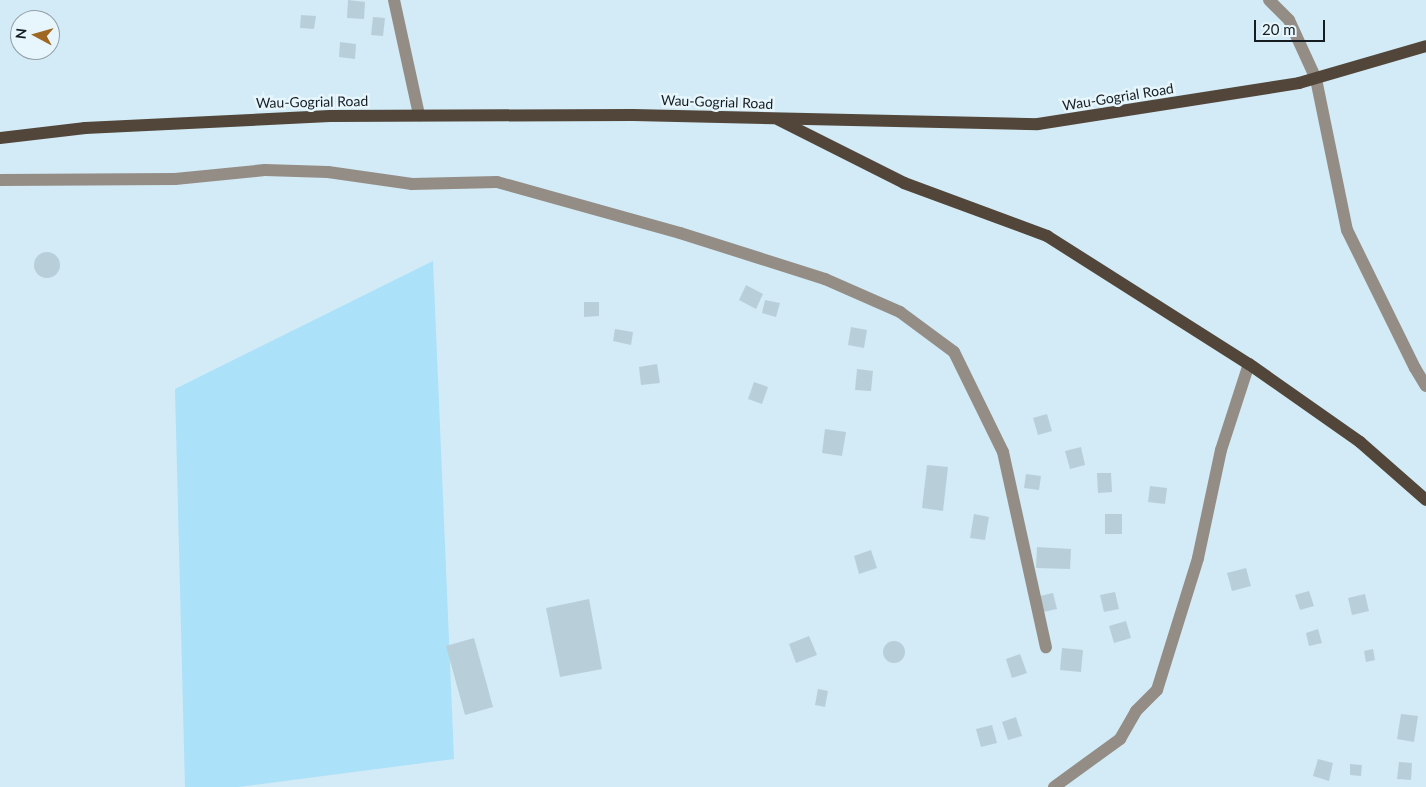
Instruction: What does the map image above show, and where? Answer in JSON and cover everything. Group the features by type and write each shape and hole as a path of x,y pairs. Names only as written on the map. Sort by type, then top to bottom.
{"main road":[{"name":"Wau-Gogrial Road","path":"0,138 85,128 186,121 330,116 633,115 1038,124 1299,83 1426,46"},
{"path":"776,119 904,183 1047,236 1249,364 1360,442 1426,500"}],"street":[{"path":"394,0 419,116"},
{"path":"1269,0 1289,20 1316,78 1347,230 1415,368 1426,386"},
{"path":"0,180 175,179 265,170 328,172 412,184 498,182 680,233 807,273 900,312 954,352 1003,452 1046,647"},
{"path":"1054,787 1120,739 1136,711 1156,690 1198,558 1221,450 1249,364"}],"shaded area":[{"path":"433,261 454,759 238,787 185,787 175,389"}],"building":[{"path":"348,0 365,2 364,19 347,18"},
{"path":"301,15 316,16 314,29 300,28"},
{"path":"373,17 385,18 383,36 371,35"},
{"path":"340,42 356,44 355,59 339,57"},
{"path":"47,252 56,256 60,265 56,274 47,278 38,274 34,265 38,256"},
{"path":"746,285 763,294 756,309 739,300"},
{"path":"765,300 780,303 776,317 762,313"},
{"path":"584,302 599,302 599,316 584,317"},
{"path":"851,327 867,330 864,348 848,345"},
{"path":"615,329 633,332 631,345 613,341"},
{"path":"657,364 660,383 641,385 639,367"},
{"path":"857,369 873,371 871,391 855,390"},
{"path":"754,382 768,387 762,404 748,399"},
{"path":"1047,414 1052,431 1038,435 1033,418"},
{"path":"825,429 846,432 842,456 822,453"},
{"path":"1081,447 1085,465 1070,469 1065,451"},
{"path":"927,465 948,467 943,511 922,508"},
{"path":"1097,473 1111,473 1112,492 1098,493"},
{"path":"1026,474 1041,476 1039,490 1024,488"},
{"path":"1150,486 1167,488 1165,504 1148,502"},
{"path":"974,514 989,517 985,540 970,538"},
{"path":"1105,514 1122,514 1122,534 1105,534"},
{"path":"1037,547 1071,549 1070,569 1036,568"},
{"path":"871,550 877,568 859,574 854,556"},
{"path":"1246,568 1251,586 1232,591 1227,573"},
{"path":"1309,591 1314,606 1300,610 1295,595"},
{"path":"1115,592 1119,609 1104,612 1100,595"},
{"path":"1053,593 1057,609 1043,612 1040,596"},
{"path":"1365,594 1369,611 1352,615 1348,598"},
{"path":"589,599 602,669 560,677 546,608"},
{"path":"1126,621 1131,638 1114,643 1109,626"},
{"path":"1318,629 1322,643 1309,646 1306,633"},
{"path":"809,636 817,655 796,663 789,644"},
{"path":"474,638 493,707 465,715 446,646"},
{"path":"890,641 898,641 905,648 905,656 898,663 890,663 883,656 883,648"},
{"path":"1062,648 1083,650 1081,672 1060,670"},
{"path":"1373,649 1375,660 1366,662 1364,651"},
{"path":"1020,654 1027,673 1012,678 1006,659"},
{"path":"818,689 828,691 825,707 815,705"},
{"path":"1401,714 1418,716 1414,742 1397,739"},
{"path":"1016,717 1022,736 1008,740 1002,722"},
{"path":"992,725 997,743 981,747 976,729"},
{"path":"1318,759 1333,763 1329,781 1313,776"},
{"path":"1399,762 1412,763 1411,780 1397,779"},
{"path":"1350,764 1362,765 1361,776 1350,775"}]}
